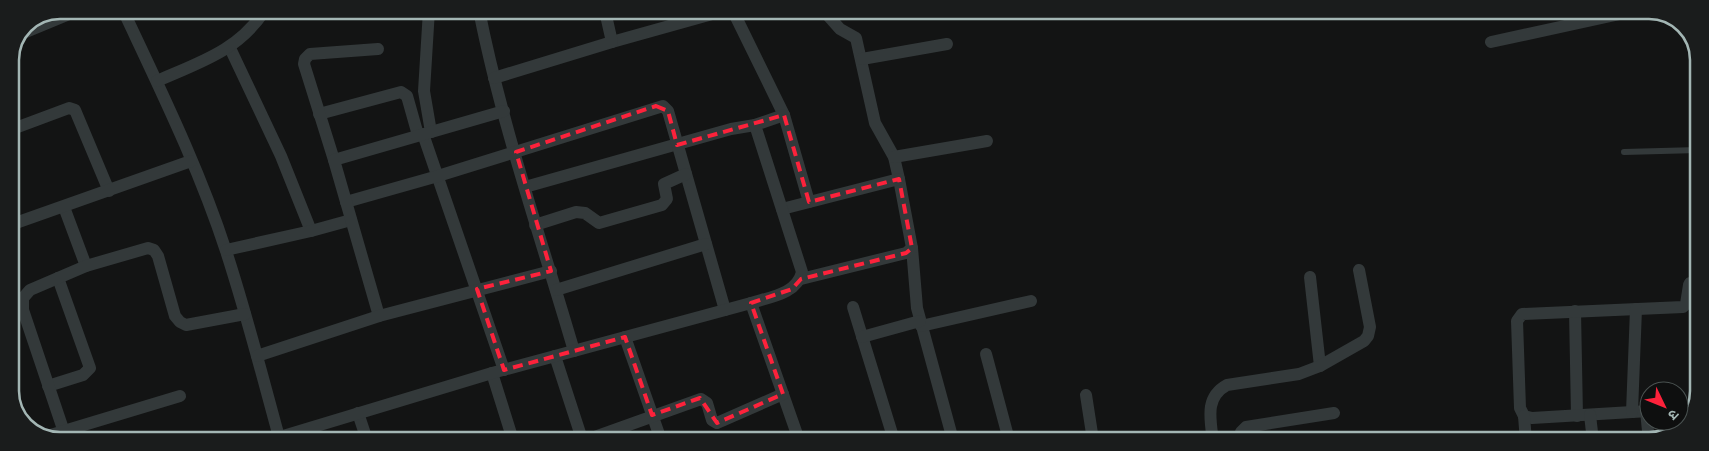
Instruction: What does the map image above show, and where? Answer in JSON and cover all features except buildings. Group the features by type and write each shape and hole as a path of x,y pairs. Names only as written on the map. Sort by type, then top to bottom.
{"street":[{"path":"34,29 56,19"},
{"path":"127,19 157,81 226,250 258,356 273,432"},
{"path":"157,81 230,48 256,25 260,19"},
{"path":"424,134 424,91 428,19"},
{"path":"481,19 494,78 535,225 551,271 574,351"},
{"path":"607,19 612,42"},
{"path":"494,78 612,42 678,19"},
{"path":"737,19 784,115 809,202"},
{"path":"831,19 840,29 856,38 875,123 894,157 912,248 920,323 951,432"},
{"path":"1491,42 1566,19"},
{"path":"862,59 947,44"},
{"path":"230,48 281,156 311,231"},
{"path":"378,49 308,55 304,64 379,316"},
{"path":"319,114 401,92 407,96 424,134 477,289 511,432"},
{"path":"346,202 516,152 656,106 663,106 668,111 725,310"},
{"path":"19,127 69,108 75,110 109,190"},
{"path":"334,160 504,111"},
{"path":"525,187 731,129 755,125 784,115"},
{"path":"294,432 498,371 751,303 792,289 801,279 802,272 755,125"},
{"path":"894,157 987,141"},
{"path":"19,222 191,161"},
{"path":"535,225 576,212 585,213 599,223 662,205 667,199 664,184 686,174"},
{"path":"782,209 899,179"},
{"path":"64,207 86,266"},
{"path":"226,250 351,220"},
{"path":"556,290 706,244"},
{"path":"180,396 64,432 23,310 23,298 30,290 86,266 148,248 154,250 175,316 180,322 186,325 245,314"},
{"path":"801,279 906,253 912,248"},
{"path":"1212,432 1209,412 1213,397 1218,390 1228,385 1300,374 1320,366 1364,341 1368,336 1370,327 1359,270"},
{"path":"258,356 379,316 551,271"},
{"path":"1310,277 1320,366"},
{"path":"48,386 83,375 90,368 58,278"},
{"path":"1525,432 1524,416 1520,408 1517,321 1520,316 1683,307 1686,304 1690,283"},
{"path":"862,337 920,323 1031,301"},
{"path":"751,303 796,432"},
{"path":"853,307 892,432"},
{"path":"1632,412 1636,309"},
{"path":"1575,312 1576,416"},
{"path":"625,337 657,432"},
{"path":"986,354 1007,432"},
{"path":"555,356 580,432"},
{"path":"608,432 700,399 707,404 712,420 717,423 783,394"},
{"path":"1086,395 1092,432"},
{"path":"1524,416 1532,418 1639,412"},
{"path":"358,413 364,432"},
{"path":"1241,432 1246,427 1334,413"},
{"path":"1590,415 1592,432"}],"lane":[{"path":"1624,152 1690,150"}],"highlighted area":[{"path":"656,106 668,111 677,145 784,115 809,202 899,179 912,248 906,253 801,279 792,289 751,303 783,394 717,423 700,398 652,415 625,337 504,370 477,289 551,271 516,152"}]}
